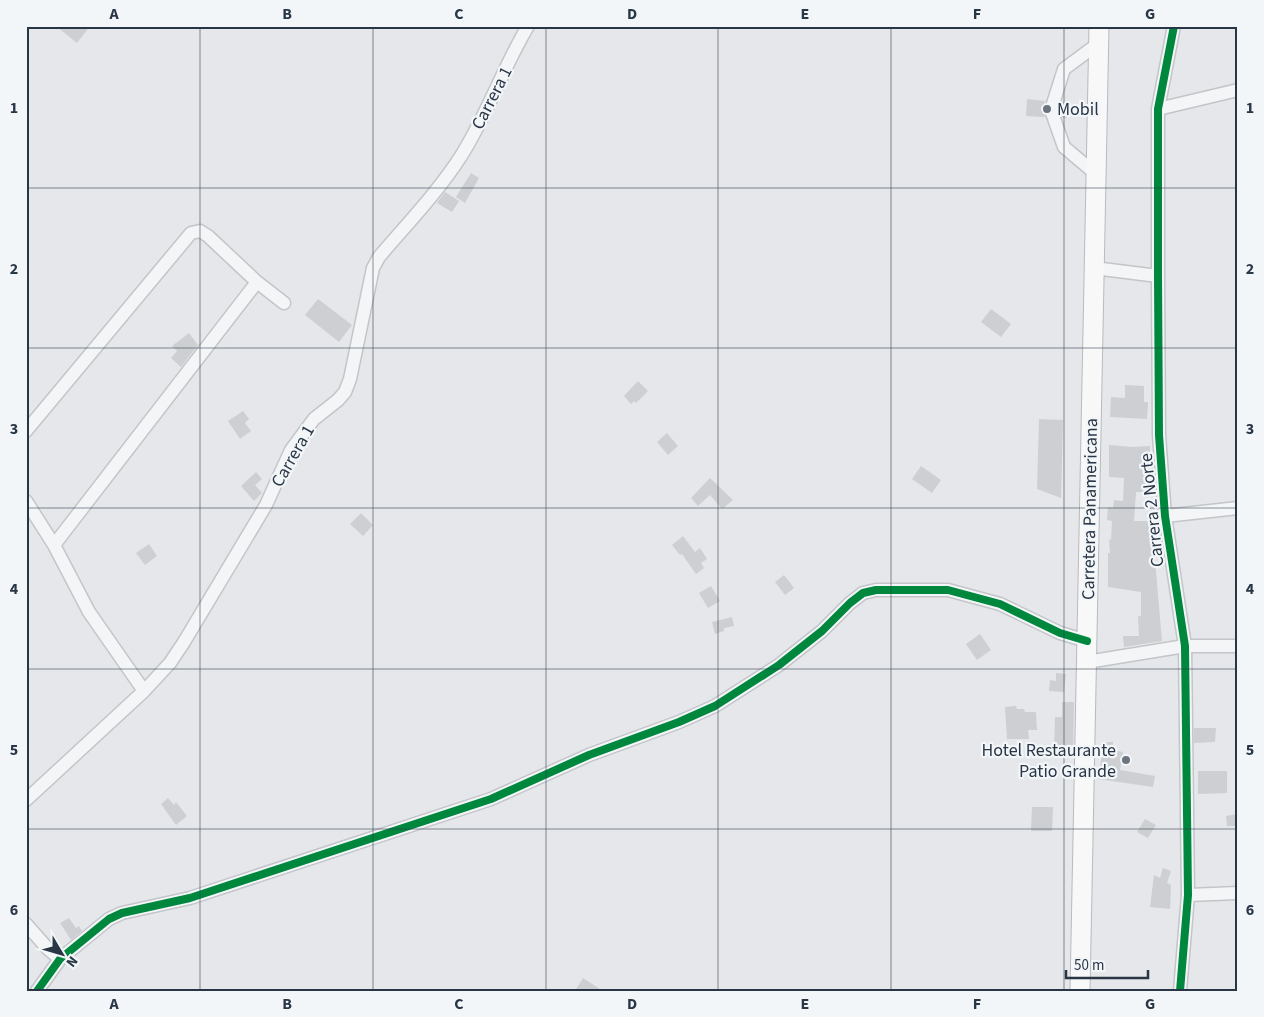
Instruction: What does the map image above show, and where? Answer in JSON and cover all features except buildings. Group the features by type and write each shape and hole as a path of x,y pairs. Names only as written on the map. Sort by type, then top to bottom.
{"highway":[{"name":"Carretera Panamericana","path":"1080,991 1099,34"}],"street":[{"name":"Carrera 1","path":"26,800 144,691 170,663 184,642 266,505 292,450 304,430 314,418 338,400 345,392 350,379 373,268 379,257 432,196 460,157 475,132 528,26"},
{"name":"Carrera 2 Norte","path":"1174,26 1158,109 1158,276 1159,436 1165,516 1184,646 1188,895 1180,991"},
{"path":"1096,174 1064,147 1051,110 1064,69 1099,34"},
{"path":"1158,109 1238,90"},
{"path":"26,431 191,233 200,231 208,236 257,282 284,304"},
{"path":"1094,268 1158,276"},
{"path":"54,545 257,282"},
{"path":"26,501 54,545 89,612 144,691"},
{"path":"1165,516 1238,508"},
{"path":"37,991 60,958 109,919 122,913 190,898 491,799 590,755 679,722 714,706 779,665 822,631 850,603 863,593 876,590 948,590 1000,604 1060,633 1087,641"},
{"path":"1087,662 1184,646 1238,646"},
{"path":"1188,895 1238,893"},
{"path":"26,924 48,949 60,958"}],"cycle path":[{"path":"1174,26 1158,109 1158,276 1159,435 1165,516 1185,646 1188,895 1180,991"},
{"path":"37,991 60,959 109,919 122,913 190,898 491,799 589,755 679,722 715,706 779,665 822,631 850,603 863,593 876,590 948,590 1000,604 1060,633 1087,641"}],"place":[{"name":"Mobil","path":"1047,109"},
{"name":"Hotel Restaurante Patio Grande","path":"1126,760"}]}
